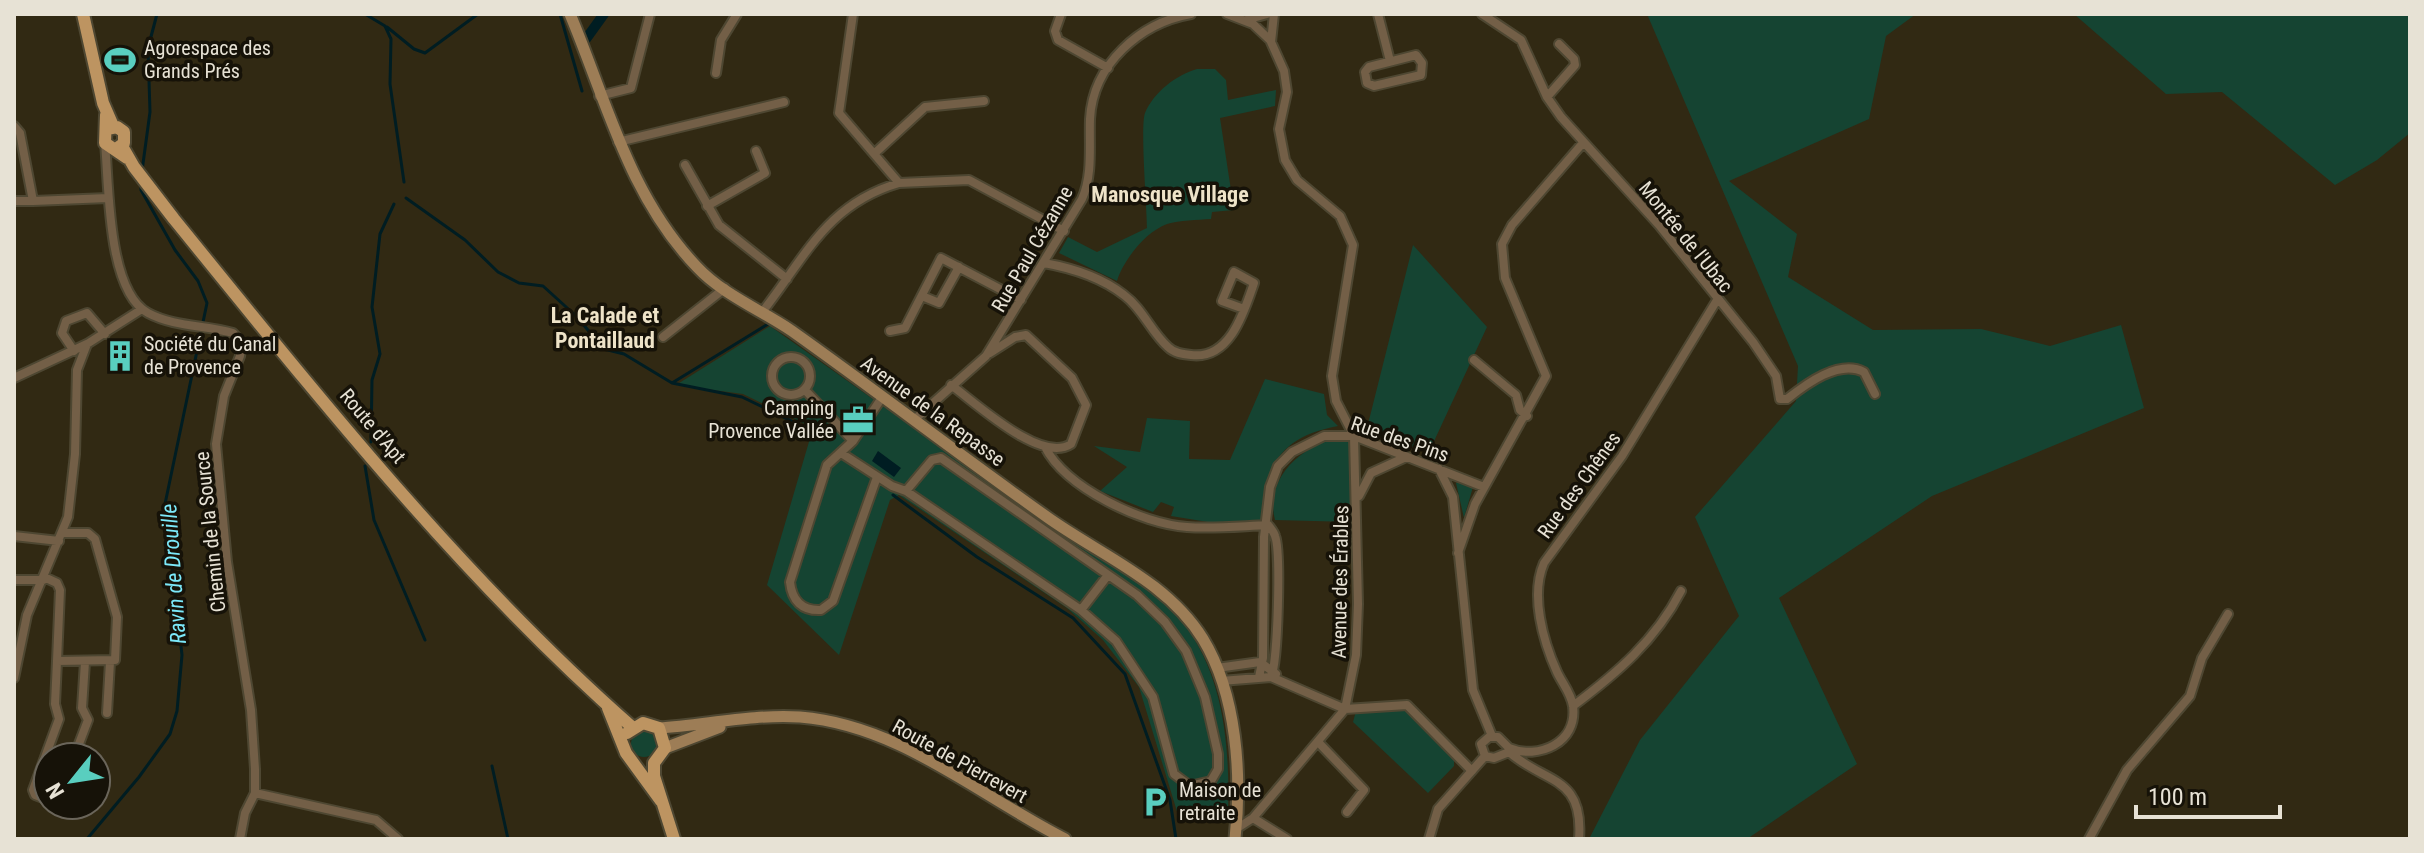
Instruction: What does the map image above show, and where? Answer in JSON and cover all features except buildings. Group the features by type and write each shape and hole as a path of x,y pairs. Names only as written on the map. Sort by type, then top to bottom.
{"main road":[{"path":"83,14 112,149"},
{"path":"109,124 124,132 112,149"},
{"name":"Route d'Apt","path":"112,149 132,164 148,187 467,565 632,727"},
{"name":"Route d'Apt","path":"605,701 624,747"},
{"path":"661,801 624,747 625,736 632,727 649,723 659,728 665,748 654,763 661,801 674,839"},
{"path":"635,762 654,763"}],"street":[{"name":"Avenue de la Repasse","path":"570,14 617,142 684,252 702,272 883,396 1054,522 1164,594 1195,628 1221,681 1235,755 1235,834"},
{"path":"599,96 631,88 650,14"},
{"path":"716,73 723,36 737,14"},
{"path":"853,14 839,109 843,119 899,183"},
{"path":"1061,14 1055,31 1058,40 1108,68"},
{"name":"Rue Paul Cézanne","path":"915,419 986,356 1064,231 1086,188 1091,110 1108,68 1136,37 1174,16 1191,14"},
{"path":"1227,14 1246,20 1271,42"},
{"path":"1246,20 1267,14"},
{"path":"1274,14 1271,42 1286,81 1279,129 1287,165 1297,180 1340,216 1352,241 1353,262 1332,376 1336,401 1354,436"},
{"path":"1378,14 1390,61"},
{"name":"Montée de l'Ubac","path":"1482,14 1521,40 1547,97 1582,144 1659,225 1774,372 1782,400 1820,377 1850,368 1864,372 1875,394"},
{"path":"1547,97 1575,65 1574,59 1559,44"},
{"path":"1418,55 1424,71 1370,85 1366,70 1390,61 1418,55"},
{"path":"875,153 925,107 984,101"},
{"path":"617,142 784,102"},
{"path":"14,126 20,133 33,201"},
{"path":"1458,553 1484,487 1527,416 1541,390 1546,372 1505,278 1502,244 1512,225 1582,144"},
{"path":"14,378 87,344 142,309 121,269 108,198 112,149"},
{"path":"707,206 765,173 756,151"},
{"path":"685,165 719,225 787,279"},
{"path":"763,311 840,211 858,197 899,183 969,180 1064,231"},
{"path":"14,201 108,198"},
{"path":"890,331 904,329 941,258 1021,300"},
{"path":"1044,263 1086,274 1121,293 1165,345 1179,353 1201,355 1219,348 1232,335 1242,313 1254,281 1234,272 1222,301 1242,313"},
{"path":"922,296 939,303 959,267"},
{"path":"663,337 725,288"},
{"name":"Rue des Chênes","path":"1573,706 1546,642 1540,614 1542,568 1561,535 1622,456 1717,300"},
{"name":"Chemin de la Source","path":"142,309 179,323 237,335 242,349 222,405 216,460 251,710 255,793 245,813 240,839"},
{"path":"74,351 61,331 64,323 74,316 87,313 105,334"},
{"path":"951,385 1022,437 1045,447 1065,448 1075,440 1086,405 1078,386 1026,335 1015,337 986,356"},
{"path":"14,678 25,620 61,537 72,484 77,370 87,344"},
{"path":"796,357 806,363 810,379 805,390 794,395 777,389 772,371 779,361 796,357"},
{"path":"1474,360 1516,395 1520,410 1527,416"},
{"path":"805,390 853,441"},
{"path":"877,477 833,601 821,610 801,606 793,597 791,578 827,465 853,441 883,396"},
{"name":"Rue des Pins","path":"1259,677 1263,663 1264,537 1268,525 1270,487 1285,459 1320,437 1354,436 1484,487"},
{"name":"Avenue des Érables","path":"1235,834 1319,743 1345,709 1356,655 1357,500 1354,436"},
{"path":"1045,447 1065,472 1100,498 1180,526 1268,525"},
{"path":"841,453 877,477 906,491 1081,610 1116,641 1148,686 1174,774 1190,786 1211,781 1218,769 1218,754 1205,697 1191,661 1155,611 941,458 932,460 906,491"},
{"path":"1357,500 1371,473 1406,457"},
{"path":"1438,468 1451,490 1473,690 1492,736 1572,794 1579,809 1579,839"},
{"path":"1455,524 1468,523"},
{"name":"Rue des Pins","path":"1268,525 1276,539 1273,674"},
{"path":"14,536 61,537 88,533 95,539 117,617 117,657 110,662 57,661"},
{"path":"1081,610 1108,575"},
{"path":"14,580 44,579 57,583 60,590 55,705 59,719 51,741"},
{"path":"1485,756 1494,758 1509,750 1533,754 1552,747 1567,730 1573,706 1609,680 1643,647 1669,615 1681,591"},
{"path":"2089,839 2127,770 2190,696 2202,658 2228,614"},
{"path":"80,741 88,720 82,706 85,662"},
{"path":"107,713 110,662"},
{"path":"1217,668 1263,663 1282,681 1345,709 1407,705 1472,771"},
{"path":"1221,681 1273,674"},
{"name":"Route de Pierrevert","path":"659,728 799,717 875,734 927,758 1065,839"},
{"name":"Route de Pierrevert","path":"665,748 739,721"},
{"path":"1485,756 1481,744 1492,736"},
{"path":"1319,743 1364,790 1347,812"},
{"path":"1429,839 1436,811 1485,756"},
{"path":"255,793 376,820 398,839"},
{"path":"1253,818 1287,839"}],"green space":[{"path":"1647,14 1916,14 1886,36 1869,119 1729,181 1797,234 1788,277 1873,330 1981,329 2050,346 2121,325 2144,408 1932,496 1779,598 1857,764 1747,839 1589,839 1640,740 1739,616 1695,517 1796,401 1798,366"},
{"path":"2074,14 2410,14 2410,133 2377,160 2335,185 2222,92 2166,94"},
{"name":"Agorespace des Grands Prés","path":"126,45 130,73 114,75 111,47"},
{"path":"1197,69 1215,69 1226,80 1228,100 1276,90 1275,106 1220,118 1234,210 1212,212 1211,219 1177,222 1159,228 1136,248 1117,281 1059,253 1068,237 1097,252 1147,228 1143,150 1145,113 1166,85"},
{"path":"1413,245 1487,327 1429,452 1366,432"},
{"path":"770,326 1063,533 1143,585 1172,610 1198,645 1216,691 1226,740 1228,815 1179,818 1139,687 1103,640 1067,608 899,495 890,500 839,655 767,585 813,428 743,394 676,385"},
{"path":"1265,379 1324,394 1327,415 1338,426 1302,437 1280,456 1267,483 1262,520 1214,523 1171,516 1174,507 1161,502 1153,512 1100,491 1127,467 1094,446 1140,452 1147,418 1190,421 1189,459 1230,460"},
{"path":"1340,437 1351,444 1352,522 1275,520 1275,490 1289,466 1312,447"},
{"path":"1459,481 1473,487 1464,518 1456,483"},
{"path":"1405,710 1454,760 1454,766 1428,793 1353,722 1356,711"},
{"path":"644,731 653,735 657,744 653,753 644,757 635,753 631,744 635,735"}],"water":[{"path":"878,451 901,468 894,477 872,461"}],"waterway":[{"name":"Ravin de Drouille","path":"142,171 150,112 148,48 157,14"},
{"path":"365,14 385,26 391,39 390,84 404,182"},
{"path":"387,27 414,49 425,53 478,14"},
{"path":"560,14 582,91"},
{"path":"586,39 604,14"},
{"name":"Ravin de Drouille","path":"87,839 170,734 177,711 182,655 165,504 207,303 198,281 175,250 141,190 141,182"},
{"path":"406,198 465,240 498,272 519,283 543,286 576,316 604,349 624,354 672,383 742,397 812,431"},
{"path":"371,442 372,380 380,354 372,307 380,234 394,204"},
{"path":"672,383 768,324"},
{"path":"365,466 374,520 425,640"},
{"path":"893,495 977,557 1073,618 1125,674 1170,800 1176,839"},
{"path":"492,766 508,839"}],"place":[{"name":"Agorespace des Grands Prés","path":"120,60"},
{"name":"Société du Canal de Provence","path":"120,356"},
{"name":"Camping Provence Vallée","path":"858,420"},
{"name":"Maison de retraite","path":"1155,802"}],"district":[{"name":"Manosque Village","path":"1170,194"},
{"name":"La Calade et Pontaillaud","path":"605,328"}]}
